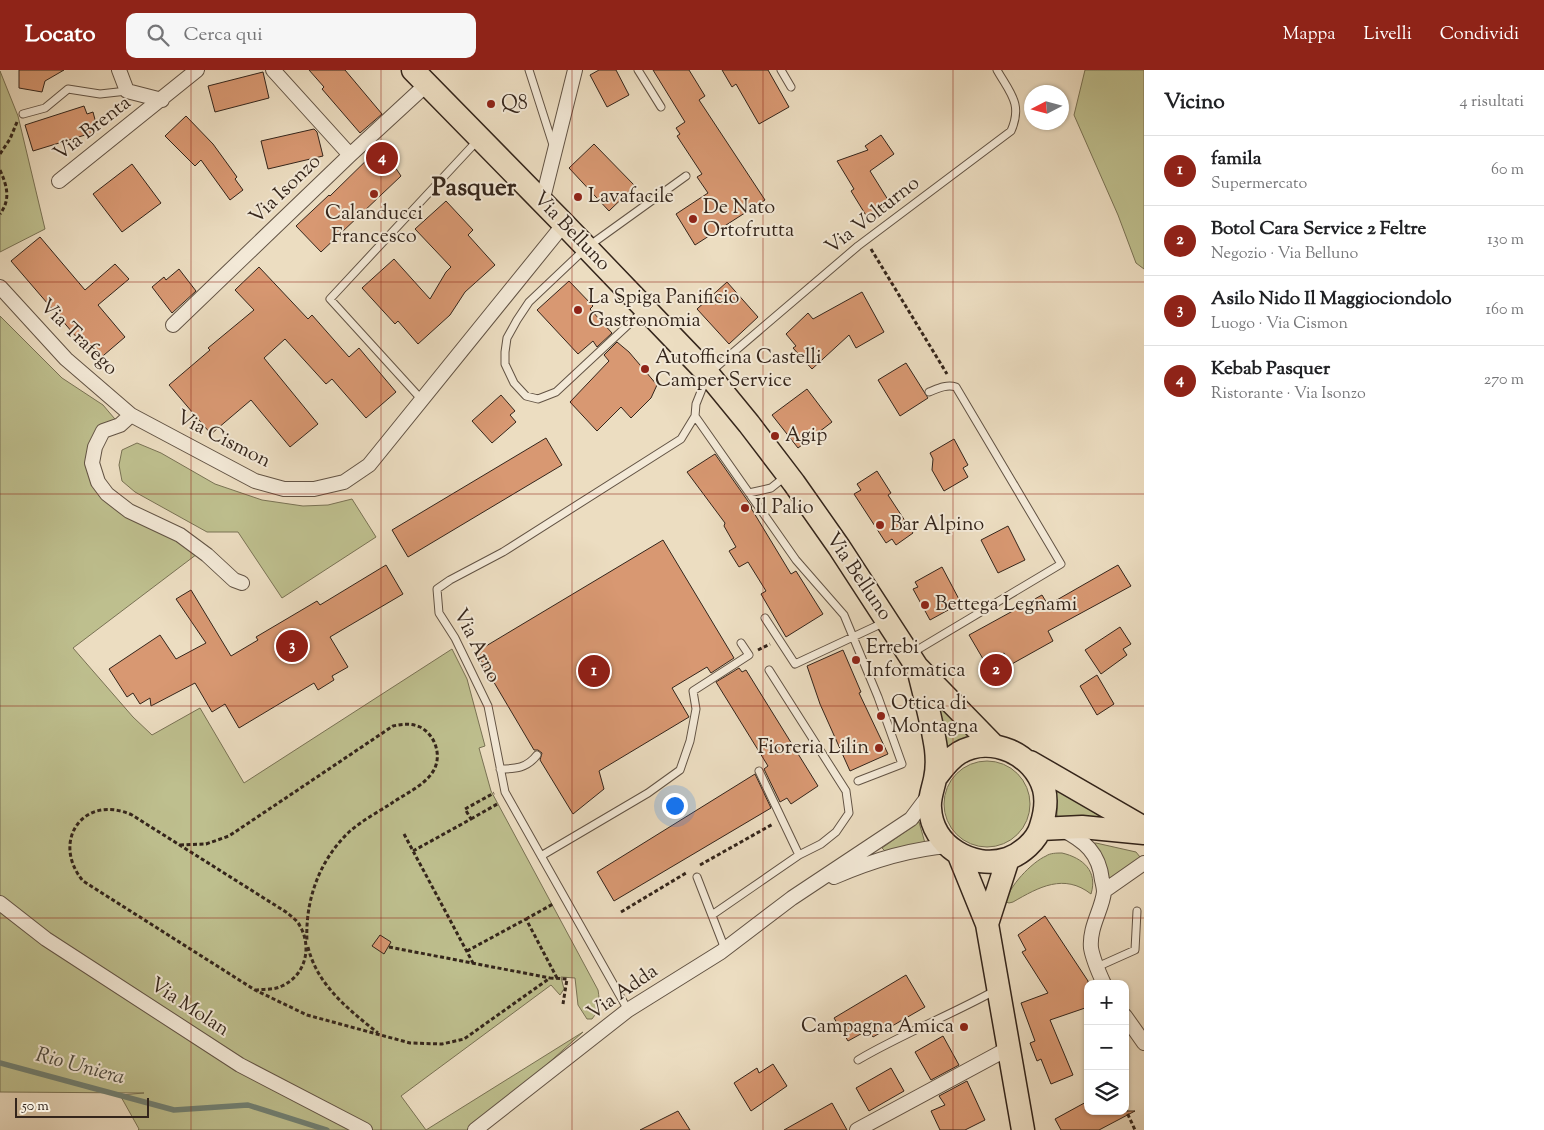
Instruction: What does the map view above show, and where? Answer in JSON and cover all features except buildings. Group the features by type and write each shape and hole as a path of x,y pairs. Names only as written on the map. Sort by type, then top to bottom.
{"main road":[{"name":"Via Belluno","path":"420,77 708,374 788,475 839,547 913,660 994,746"},
{"name":"Via Belluno","path":"913,660 936,750 930,810 934,826 944,843 954,851 975,861 992,862 1021,852 1050,828 1044,789 1036,771 1022,756 1008,749 994,746 977,746 960,752 946,763 933,785"},
{"path":"1022,756 1144,828"},
{"path":"1050,828 1105,829 1144,833"},
{"path":"954,851 987,924 1023,1130"},
{"path":"987,924 1008,858"}],"street":[{"path":"119,70 127,91 162,100"},
{"name":"Via Brenta","path":"59,181 197,70"},
{"path":"272,70 350,155"},
{"path":"542,202 575,70"},
{"name":"Via Isonzo","path":"173,325 350,155 420,77"},
{"name":"Via Cismon","path":"131,415 255,481 284,489 314,489 344,482 369,466 564,224"},
{"name":"Via Trafego","path":"0,287 66,360 131,415"},
{"path":"131,415 120,425 103,431 95,447 92,463 98,482 107,494 128,511 180,535 207,555 234,580 242,583"},
{"name":"Via Adda","path":"475,1130 628,1010 725,949 797,895 911,819 933,785"},
{"path":"1050,828 1075,836 1089,848 1100,866 1104,891 1094,923 1091,947 1102,980"},
{"name":"Via Adda","path":"797,895 846,872 890,856 925,848 954,851"},
{"path":"1104,891 1144,862"},
{"name":"Via Molan","path":"0,903 46,939 240,1065 365,1130"},
{"path":"1129,1022 1144,1044"},
{"path":"858,1130 1009,1048"}],"lane":[{"path":"529,70 555,150"},
{"path":"638,70 661,107"},
{"path":"781,70 791,87"},
{"name":"Via Volturno","path":"708,374 866,240 1011,131 1017,109 997,70"},
{"path":"23,114 45,108 68,89 100,94 127,91"},
{"path":"422,400 330,298 480,139"},
{"path":"646,309 556,392 538,400 526,396 514,383 505,364 508,338 529,302 586,248 686,176"},
{"name":"Via Arno","path":"628,1010 505,792 488,706 455,638 439,613 437,589 450,580 504,552 681,439 695,416 696,404 708,374"},
{"path":"913,660 1061,564 956,387 941,387 929,392"},
{"path":"695,416 796,560 844,615 878,697 902,764 858,781"},
{"path":"749,493 771,488 788,475"},
{"path":"765,618 795,664 887,621"},
{"path":"541,856 648,793 680,770 690,741 696,709 693,691 749,655 741,643"},
{"path":"712,915 799,855 821,844 836,832 849,813 846,791 769,670"},
{"path":"500,769 518,769 531,763 537,755"},
{"path":"759,771 799,855"},
{"path":"697,877 725,949"},
{"path":"1097,967 1135,950 1137,911"},
{"path":"858,1060 885,1044 965,1007 998,988"}],"path":[{"path":"0,154 10,139 20,116 23,114"},
{"path":"0,170 8,188 8,196 5,207 0,214"},
{"path":"866,240 956,387"},
{"path":"749,655 780,640"},
{"path":"179,845 194,846 206,844 229,836 393,726 412,725 425,731 435,744 437,762 432,772 416,787 349,832 320,871 312,896 306,926 306,959 293,978 284,985 275,988 255,990"},
{"path":"471,820 466,809 494,793"},
{"path":"413,851 499,803"},
{"path":"381,1035 341,1002 327,986 310,956 300,924 286,912 132,815 113,809 95,811 82,820 72,834 69,842 71,863 75,872 83,881 255,990 308,1014 381,1035 421,1044 454,1042 474,1033 550,978"},
{"path":"404,834 473,963"},
{"path":"467,951 553,904"},
{"path":"526,919 558,978"},
{"path":"388,947 550,978 567,979 563,1004"},
{"path":"1128,1115 1135,1130"}],"green space":[{"path":"1085,70 1144,70 1144,269 1136,263 1118,215 1074,115"},
{"path":"0,71 18,116 45,229 0,252"},
{"path":"0,316 62,378 103,405 120,425 95,447 107,494 201,551 73,648 133,717 152,735 200,708 244,783 452,649 467,679 485,746 479,748 491,791 598,990 599,1005 592,1019 587,1019 578,1005 575,978 561,977 564,989 560,995 551,985 401,1096 426,1130 138,1130 120,1095 144,1093 0,1092"},
{"path":"137,443 161,453 215,484 262,500 303,506 328,505 352,499 376,537 282,598 238,532 207,532 135,492 122,481 119,465 122,450"},
{"path":"938,697 980,740 942,758"},
{"path":"987,761 1003,764 1011,768 1023,780 1027,788 1030,804 1027,820 1023,828 1011,840 1003,844 987,847 971,844 963,840 951,828 947,820 944,804 947,788 951,780 963,768 971,764"},
{"path":"1056,791 1064,793 1118,828 1057,821"},
{"path":"919,822 925,843 885,851 882,848"},
{"path":"1096,843 1136,852 1140,857 1132,867 1108,884 1087,844"},
{"path":"1062,853 1076,858 1087,867 1092,879 1091,894 1071,884 1061,883 1042,887 1013,902 1006,902 1016,882 1034,864 1049,854"},
{"path":"583,1032 474,1130 426,1130"}],"waterway":[{"name":"Rio Uniera","path":"0,1063 174,1110 248,1105 327,1130"}],"place":[{"name":"Q8","path":"491,104"},
{"name":"Kebab Pasquer","path":"382,158"},
{"name":"Calanducci Francesco","path":"374,194"},
{"name":"Lavafacile","path":"578,197"},
{"name":"De Nato Ortofrutta","path":"693,219"},
{"name":"La Spiga Panificio Gastronomia","path":"578,310"},
{"name":"Autofficina Castelli Camper Service","path":"645,369"},
{"name":"Agip","path":"775,436"},
{"name":"Il Palio","path":"745,508"},
{"name":"Bar Alpino","path":"880,525"},
{"name":"Bettega Legnami","path":"925,605"},
{"name":"Asilo Nido Il Maggiociondolo","path":"292,646"},
{"name":"Errebi Informatica","path":"856,660"},
{"name":"Botol Cara Service 2 Feltre","path":"996,670"},
{"name":"famila","path":"594,671"},
{"name":"Ottica di Montagna","path":"881,716"},
{"name":"Fioreria Lilin","path":"879,748"},
{"name":"Campagna Amica","path":"964,1027"}],"district":[{"name":"Pasquer","path":"474,189"}]}
